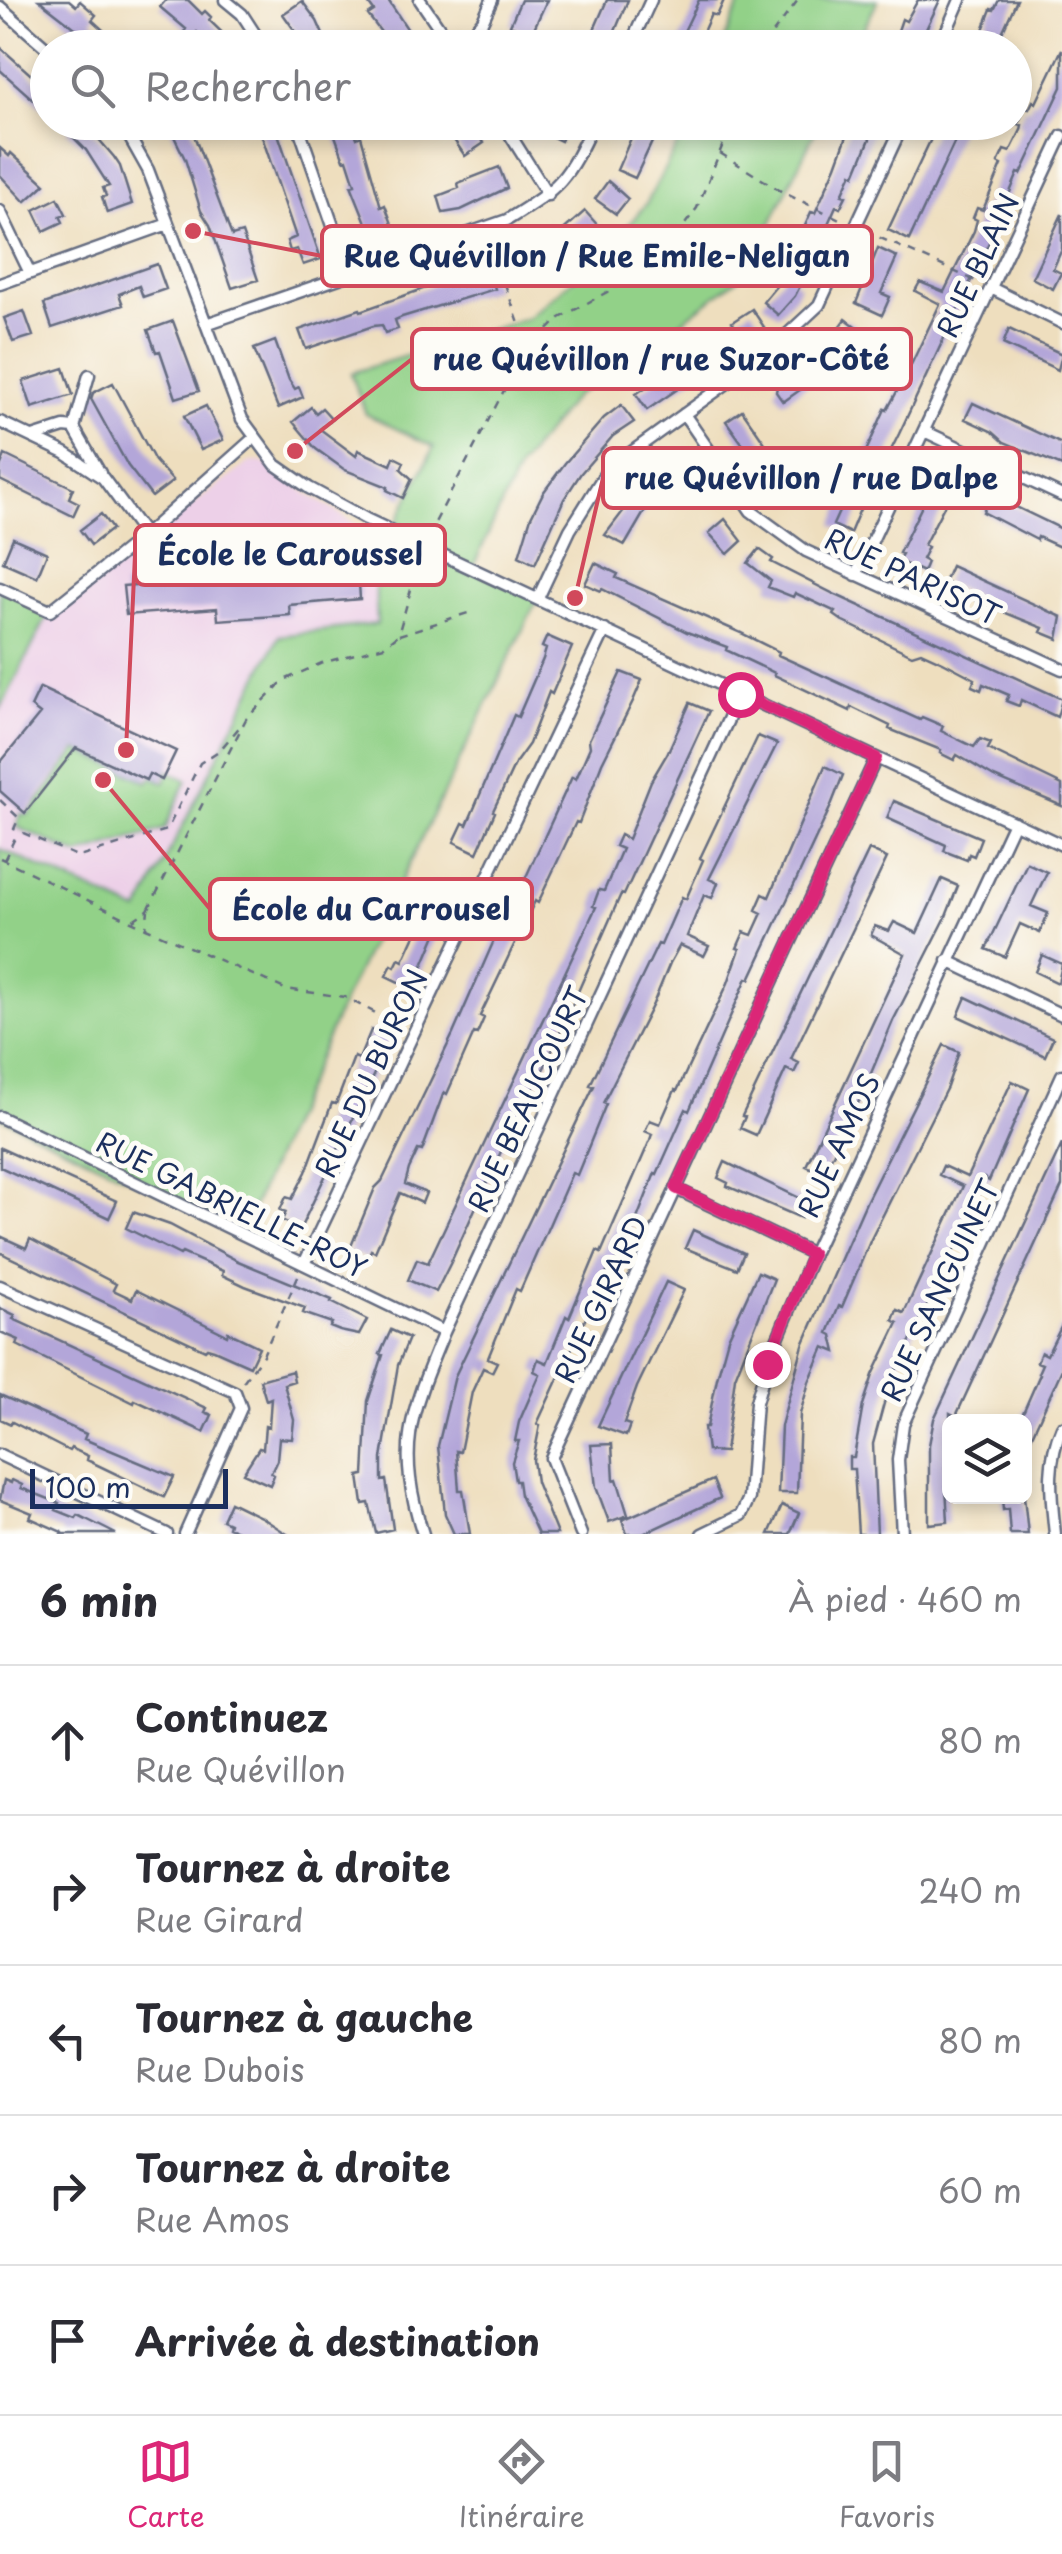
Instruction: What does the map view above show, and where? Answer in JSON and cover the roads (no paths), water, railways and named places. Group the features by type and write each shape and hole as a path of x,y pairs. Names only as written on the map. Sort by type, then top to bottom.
{"street":[{"path":"225,0 242,14 252,30"},
{"path":"420,0 442,30"},
{"path":"473,30 492,0"},
{"path":"637,30 651,0"},
{"path":"946,30 960,0"},
{"path":"0,7 30,33"},
{"name":"RUE BLAIN","path":"856,575 1062,136"},
{"path":"131,140 148,170 242,419 276,465 366,520 1062,845"},
{"path":"303,140 350,275"},
{"path":"513,140 548,195"},
{"path":"206,324 507,220 548,195 571,171 586,140"},
{"path":"538,598 570,530 608,469 762,358 818,305 896,140"},
{"path":"0,211 30,271"},
{"path":"0,284 168,224"},
{"path":"991,288 1062,322"},
{"path":"89,375 74,428 103,478 144,535"},
{"name":"RUE PARISOT","path":"684,414 751,511 806,551 1062,669"},
{"path":"0,422 103,478"},
{"path":"33,437 64,427 74,428"},
{"path":"924,431 1062,496"},
{"path":"0,588 50,611 256,436"},
{"name":"RUE DU BURON","path":"304,1264 606,630"},
{"name":"RUE BEAUCOURT","path":"423,1534 412,1498 408,1452 414,1406 444,1332 740,694"},
{"name":"RUE GIRARD","path":"581,1534 550,1458 876,758"},
{"name":"RUE AMOS","path":"702,1534 742,1515 748,1498 756,1402 767,1364 812,1254 1014,822"},
{"path":"948,961 1062,1015"},
{"name":"RUE SANGUINET","path":"902,1534 898,1460 902,1424 1062,1075"},
{"name":"RUE GABRIELLE-ROY","path":"0,1117 444,1332"},
{"path":"676,1188 812,1254"},
{"path":"0,1286 235,1392 242,1408 186,1534"},
{"path":"1055,1534 1049,1472 1062,1427"},
{"path":"0,1455 166,1534"}],"place":[{"name":"Rue Quévillon / Rue Emile-Neligan","path":"193,231"},
{"name":"rue Quévillon / rue Suzor-Côté","path":"295,451"},
{"name":"rue Quévillon / rue Dalpe","path":"575,598"},
{"name":"École le Caroussel","path":"126,750"},
{"name":"École du Carrousel","path":"103,780"}]}
